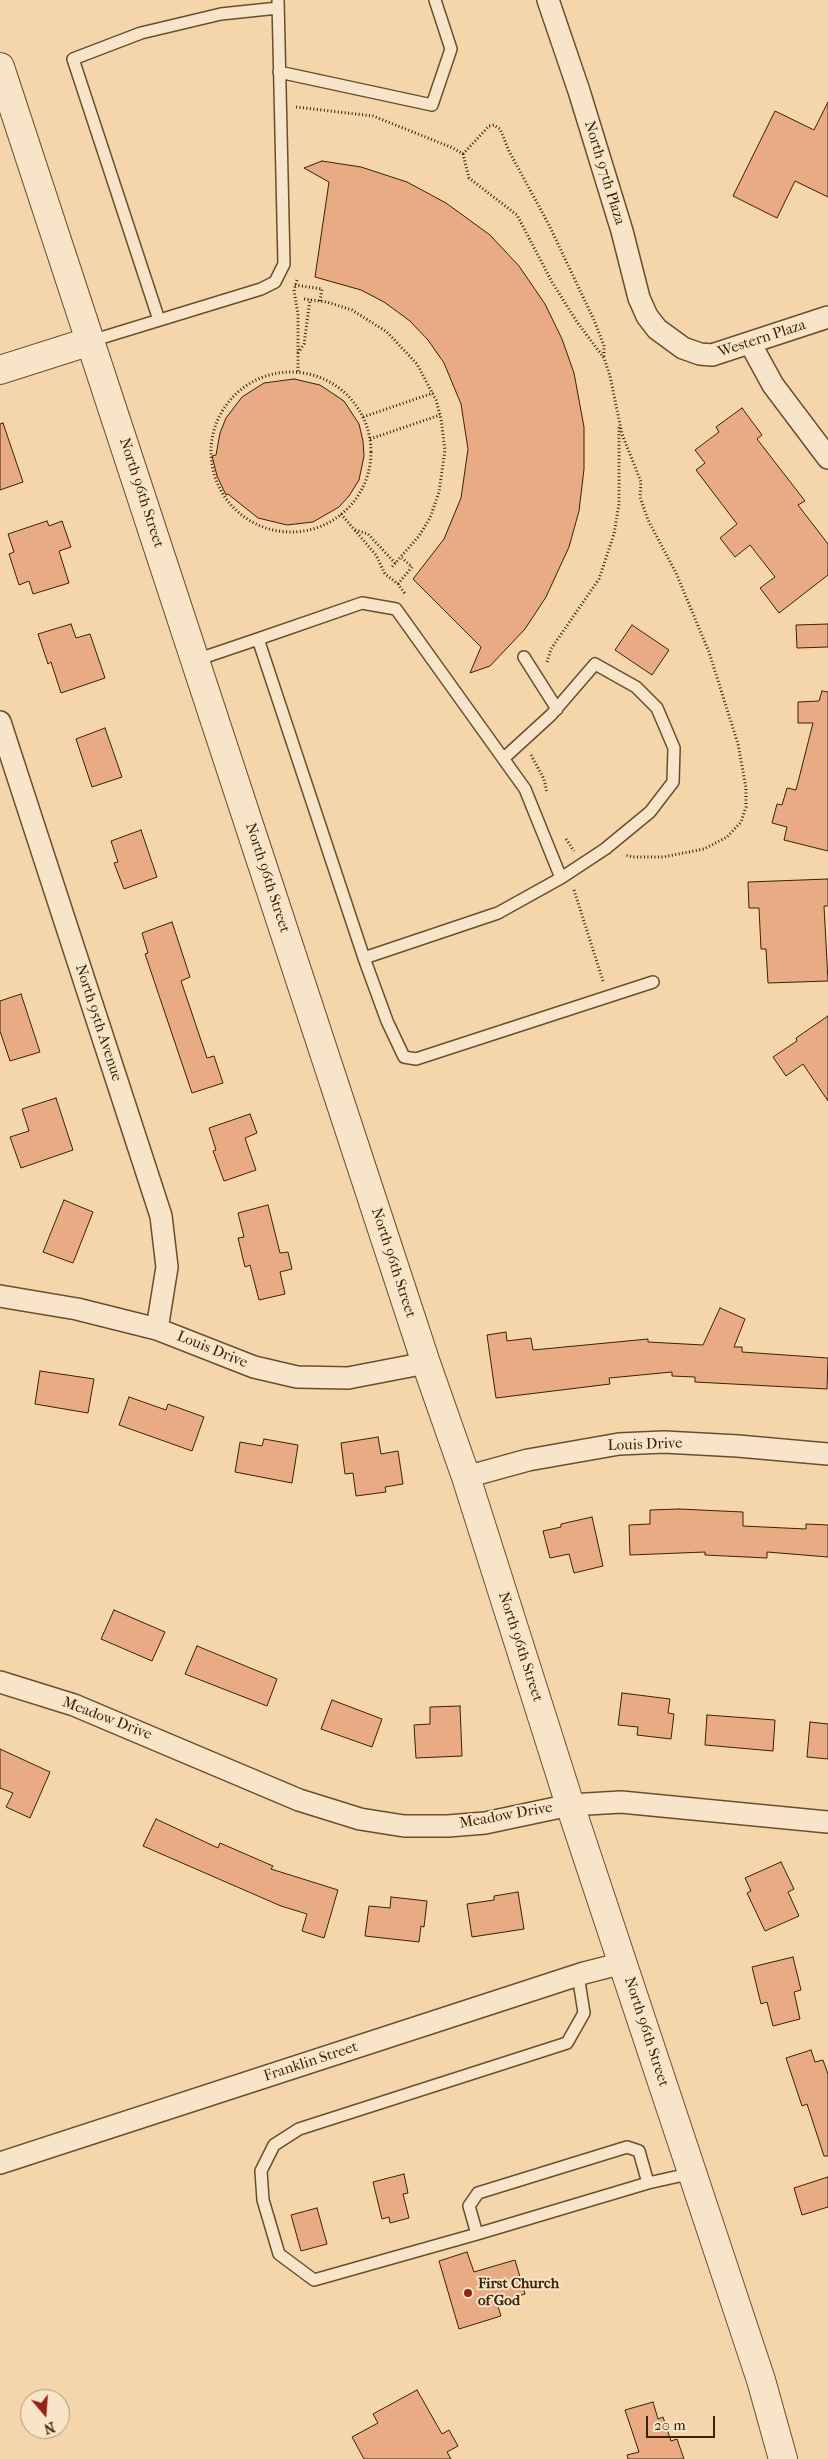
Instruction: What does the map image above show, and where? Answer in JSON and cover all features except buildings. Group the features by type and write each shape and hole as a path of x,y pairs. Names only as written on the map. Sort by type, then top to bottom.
{"street":[{"name":"North 97th Plaza","path":"548,0 579,91 622,231 639,298 647,316 668,340"},
{"name":"North 96th Street","path":"0,67 426,1363 466,1477 570,1805 761,2380 783,2459"},
{"name":"Western Plaza","path":"668,340 700,354 712,355 828,317"},
{"path":"0,370 91,341"},
{"path":"750,343 773,385 828,458"},
{"name":"North 95th Avenue","path":"0,722 161,1216 167,1267 157,1328"},
{"name":"Louis Drive","path":"0,1296 77,1308 157,1328 254,1367 297,1377 348,1378 426,1363"},
{"name":"Louis Drive","path":"466,1477 528,1460 620,1444 673,1443 828,1454"},
{"name":"Meadow Drive","path":"0,1682 74,1705 299,1800 360,1819 404,1826 448,1826 485,1823 570,1805 621,1802 828,1822"},
{"name":"Franklin Street","path":"0,2163 578,1975 623,1963"}],"lane":[{"path":"279,72 432,105 451,49 434,0"},
{"path":"91,341 159,320 261,288 275,282 284,264 278,4 221,14 141,33 73,59 159,320"},
{"path":"196,660 362,603 396,609 526,790 565,875"},
{"path":"258,639 364,958 387,1021 404,1057 416,1058 653,982"},
{"path":"524,657 557,709"},
{"path":"364,958 498,913 565,875 610,845 650,812 673,782 674,748 657,708 636,687 595,664 557,709 504,758"},
{"path":"578,1975 584,2014 567,2043 299,2129 274,2145 261,2171 263,2200 279,2254 314,2280 648,2183 692,2173"},
{"path":"477,2234 469,2206 478,2193 627,2148 639,2151 648,2183"}],"path":[{"path":"291,107 373,116 453,148 463,154 469,178 517,215 552,282 577,322 604,358"},
{"path":"463,154 489,126 494,125 500,129 509,151 549,225 594,320 604,346 604,358 626,447 641,482 640,497 648,520 676,573 709,652 738,744 746,788 746,807 741,822 727,837 704,849 663,857 633,858 610,845"},
{"path":"298,273 296,285 298,372"},
{"path":"296,285 322,290 320,301"},
{"path":"304,299 320,301 352,310 387,332 417,364 433,393 440,415 445,450 439,492 424,528 402,558 391,568"},
{"path":"298,353 304,344 310,299"},
{"path":"298,372 315,376 333,384 349,397 367,427 370,439 370,463 360,492 344,512 329,522 310,529 286,532 259,526 238,512 222,492 213,470 211,446 217,420 230,400 245,386 266,376 298,372"},
{"path":"362,417 433,393"},
{"path":"370,439 440,415"},
{"path":"540,682 551,649 598,579 614,534 619,504 619,417"},
{"path":"360,429 367,427"},
{"path":"355,530 368,534 396,564"},
{"path":"398,584 412,567 402,558"},
{"path":"565,875 608,996"}],"place":[{"name":"First Church of God","path":"468,2293"}]}
